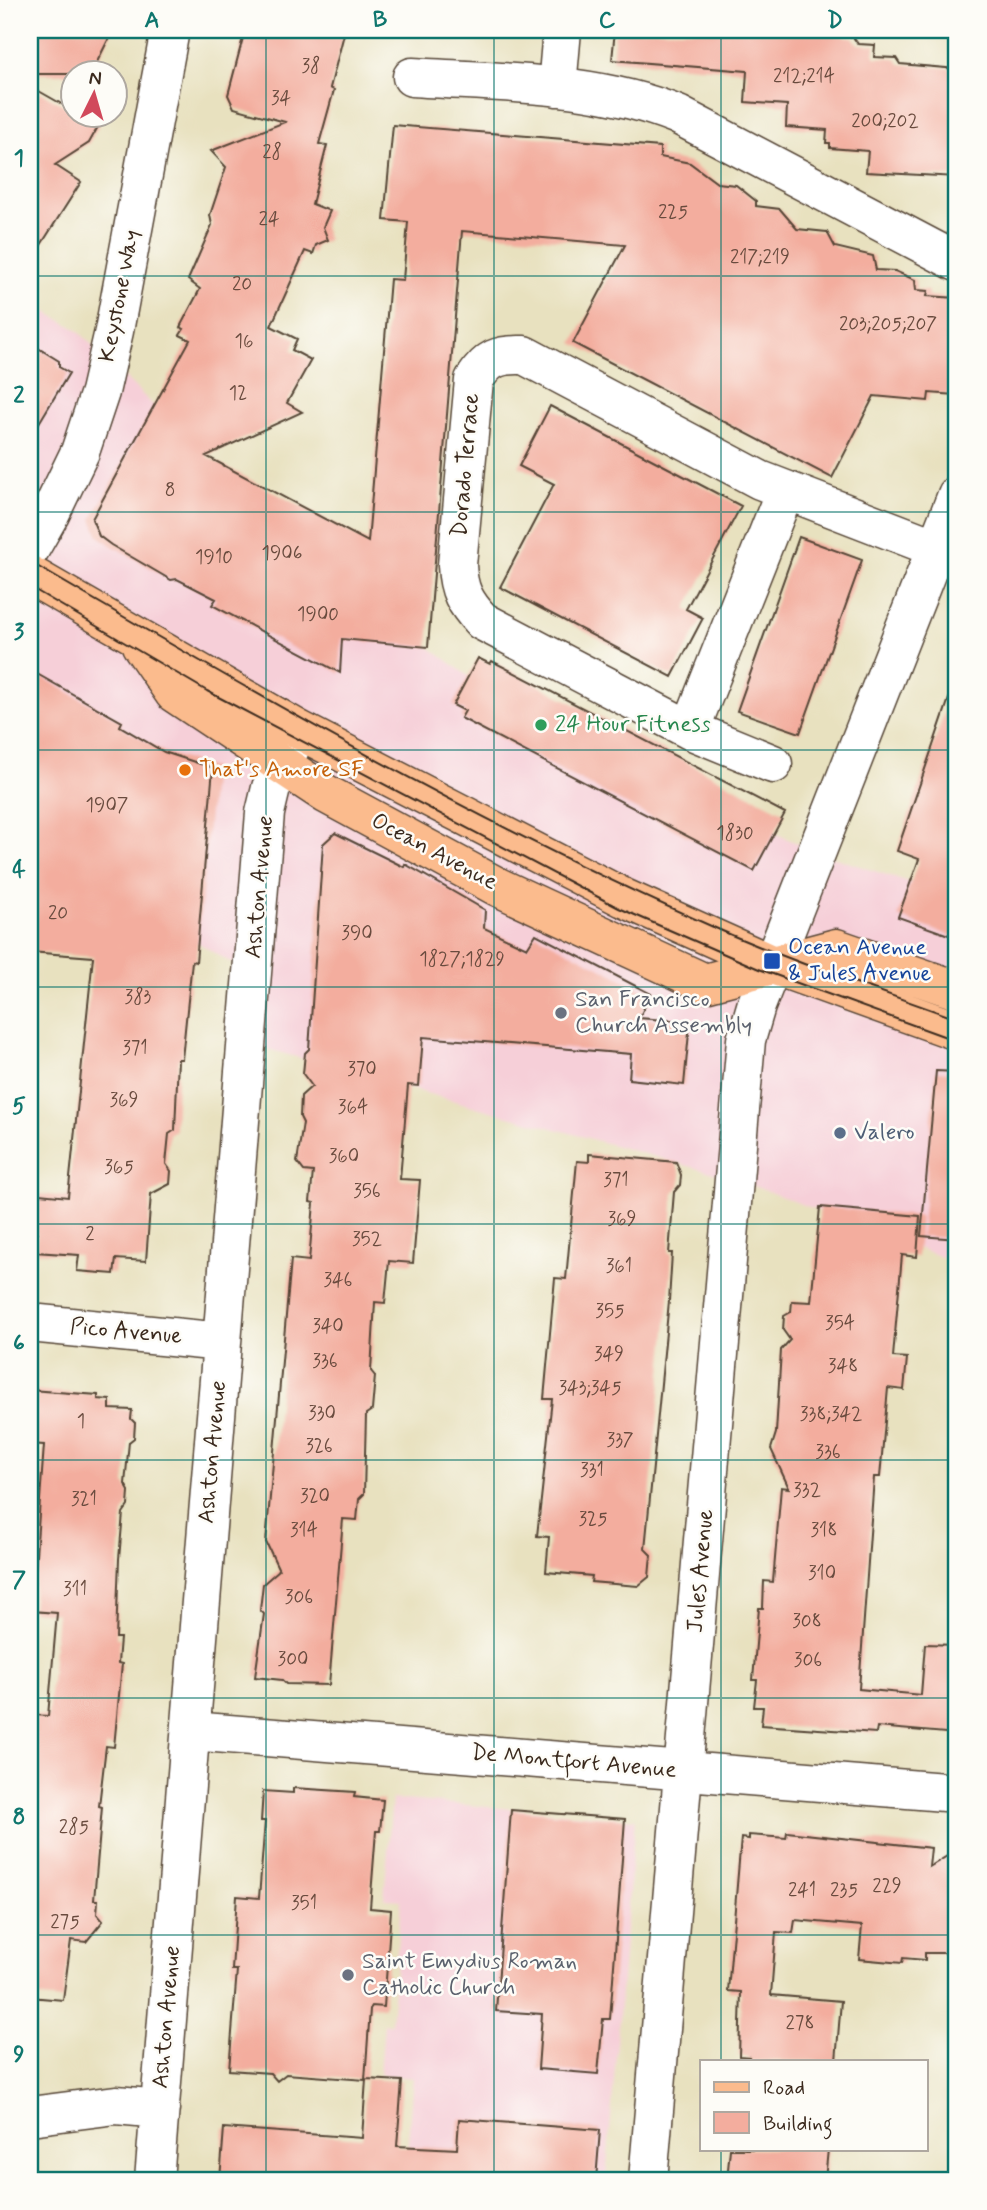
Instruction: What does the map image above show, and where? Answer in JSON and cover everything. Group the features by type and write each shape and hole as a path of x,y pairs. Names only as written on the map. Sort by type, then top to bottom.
{"main road":[{"name":"Ocean Avenue","path":"30,575 299,730 624,898 773,965 957,1031"},
{"name":"Ocean Avenue","path":"137,638 174,693 326,794 498,887 705,983 836,948 957,990"}],"street":[{"name":"Keystone Way","path":"30,549 80,452 100,392 114,331 170,30"},
{"path":"557,87 562,30"},
{"path":"412,77 557,87 611,93 646,102 678,115 957,262"},
{"name":"Dorado Terrace","path":"773,764 690,730 482,621 465,602 458,585 457,565 474,380 485,363 501,354 524,355 785,491 936,548"},
{"path":"690,730 785,491"},
{"path":"773,965 957,495"},
{"name":"Ashton Avenue","path":"154,2180 265,813 271,788 299,730"},
{"name":"Jules Avenue","path":"648,2180 746,1040 756,1006 773,965"},
{"name":"Pico Avenue","path":"30,1323 222,1342"},
{"name":"De Montfort Avenue","path":"191,1731 957,1793"},
{"path":"30,2116 116,2105 160,2109"}],"shaded area":[{"path":"30,302 76,329 305,555 537,727 817,852 957,898 957,1263 735,1179 246,1043 251,975 30,840"},
{"path":"392,1799 635,1819 606,2180 405,2180 413,2078 380,2075 384,2024 391,2024 401,1900 384,1899"}],"building":[{"path":"30,30 113,30 98,60 60,60 60,74 30,74"},
{"path":"245,30 329,30 344,34 330,88 334,90 319,144 327,145 312,204 330,211 323,227 328,240 316,245 313,254 305,251 271,326 297,339 292,350 311,360 287,403 302,412 206,456 368,542 390,279 403,280 408,222 384,220 393,125 660,147 660,157 690,163 717,183 736,185 756,201 756,206 780,209 797,229 827,232 835,247 873,256 876,270 895,271 915,280 916,290 928,291 927,296 957,298 956,395 929,393 928,401 874,396 832,478 573,343 625,245 462,231 428,647 342,639 340,673 212,605 216,599 177,579 171,580 111,545 99,536 92,519 190,340 180,335 184,329 180,327 200,289 188,280 212,225 210,215 226,167 211,151 285,122 234,108 228,95"},
{"path":"615,30 834,30 834,35 853,37 858,44 875,45 874,57 896,58 900,64 957,69 957,177 866,172 868,151 830,148 830,143 826,143 827,130 786,127 787,105 745,102 747,71 612,60"},
{"path":"30,86 60,103 60,130 96,130 89,143 55,165 81,182 30,262"},
{"path":"30,343 59,361 59,367 69,373 30,438"},
{"path":"550,406 741,506 686,609 703,618 672,677 500,587 554,484 519,466"},
{"path":"799,537 862,560 800,733 737,711"},
{"path":"478,658 490,664 492,661 785,813 754,871 461,718 465,711 453,705"},
{"path":"30,670 122,722 120,726 164,752 213,768 196,962 192,961 182,1059 178,1059 175,1130 169,1134 166,1164 171,1171 170,1184 151,1194 146,1261 116,1259 114,1274 77,1271 79,1255 35,1252 37,1233 30,1233 30,1193 68,1197 93,957 30,952"},
{"path":"953,687 957,688 957,938 898,917 919,859 897,851"},
{"path":"335,833 404,867 405,864 485,910 484,928 527,948 536,934 651,994 639,1018 690,1022 684,1085 629,1079 631,1054 423,1037 419,1086 408,1085 400,1179 420,1180 413,1263 389,1261 385,1303 375,1302 371,1371 375,1376 372,1410 366,1414 364,1494 359,1499 357,1520 343,1519 329,1685 286,1684 282,1680 255,1677 264,1614 260,1610 263,1584 279,1570 266,1542 291,1259 309,1261 314,1203 310,1202 313,1172 304,1171 297,1162 303,1123 300,1117 301,1096 312,1086 303,1074 305,1053 309,1049 323,844"},
{"path":"936,1071 957,1072 957,1239 921,1236"},
{"path":"589,1154 676,1162 681,1175 680,1185 674,1192 669,1253 672,1253 669,1301 645,1549 651,1555 649,1577 638,1586 591,1582 592,1576 546,1572 549,1537 537,1536 552,1399 544,1399 555,1278 566,1279 577,1161 589,1162"},
{"path":"820,1207 920,1216 917,1257 902,1255 893,1357 907,1358 904,1390 888,1388 880,1477 874,1477 859,1689 921,1695 925,1644 957,1645 957,1734 877,1727 876,1733 761,1725 763,1707 754,1707 757,1680 753,1680 759,1608 763,1608 764,1581 773,1582 781,1487 789,1488 771,1449 776,1433 781,1350 790,1340 783,1330 784,1316 791,1312 792,1301 811,1302"},
{"path":"30,1390 98,1395 98,1399 110,1400 110,1409 132,1410 131,1419 135,1423 134,1438 129,1442 125,1484 129,1491 128,1506 123,1513 119,1559 116,1638 120,1638 118,1663 122,1664 114,1747 106,1746 99,1806 102,1807 94,1900 98,1900 97,1914 103,1921 86,1942 71,1940 63,2000 30,1997 30,1761 34,1715 48,1716 57,1613 32,1611 44,1445 30,1444"},
{"path":"293,1788 355,1792 354,1797 383,1800 380,1831 376,1831 370,1908 391,1910 384,2007 372,2006 370,2009 365,2080 286,2074 277,2081 270,2073 229,2070 237,1970 232,1970 237,1896 259,1898 265,1821 261,1821 263,1791 293,1793"},
{"path":"511,1810 625,1819 610,2019 603,2019 598,2074 538,2069 542,2014 496,2011"},
{"path":"787,1832 931,1848 929,1867 957,1850 957,1953 925,1953 925,1960 903,1958 902,1963 859,1959 862,1926 795,1920 793,1933 776,1932 771,1995 841,2001 836,2060 748,2060 749,2057 739,2056 741,1992 728,1991 741,1838 749,1839 749,1835 786,1838"},
{"path":"366,2079 402,2081 397,2146 457,2149 459,2119 600,2130 596,2180 220,2180 224,2128 362,2138"},
{"path":"730,2150 828,2150 825,2180 727,2180"}],"tram line":[{"path":"30,562 284,709 543,847 720,930 957,1019"},
{"path":"30,587 207,691 619,908 759,969 957,1041"}],"place":[{"name":"24 Hour Fitness","path":"541,725"},
{"name":"That's Amore SF","path":"185,770"},
{"name":"Ocean Avenue & Jules Avenue","path":"772,961"},
{"name":"San Francisco Church Assembly","path":"561,1013"},
{"name":"Valero","path":"840,1133"},
{"name":"Saint Emydius Roman Catholic Church","path":"348,1975"}]}
